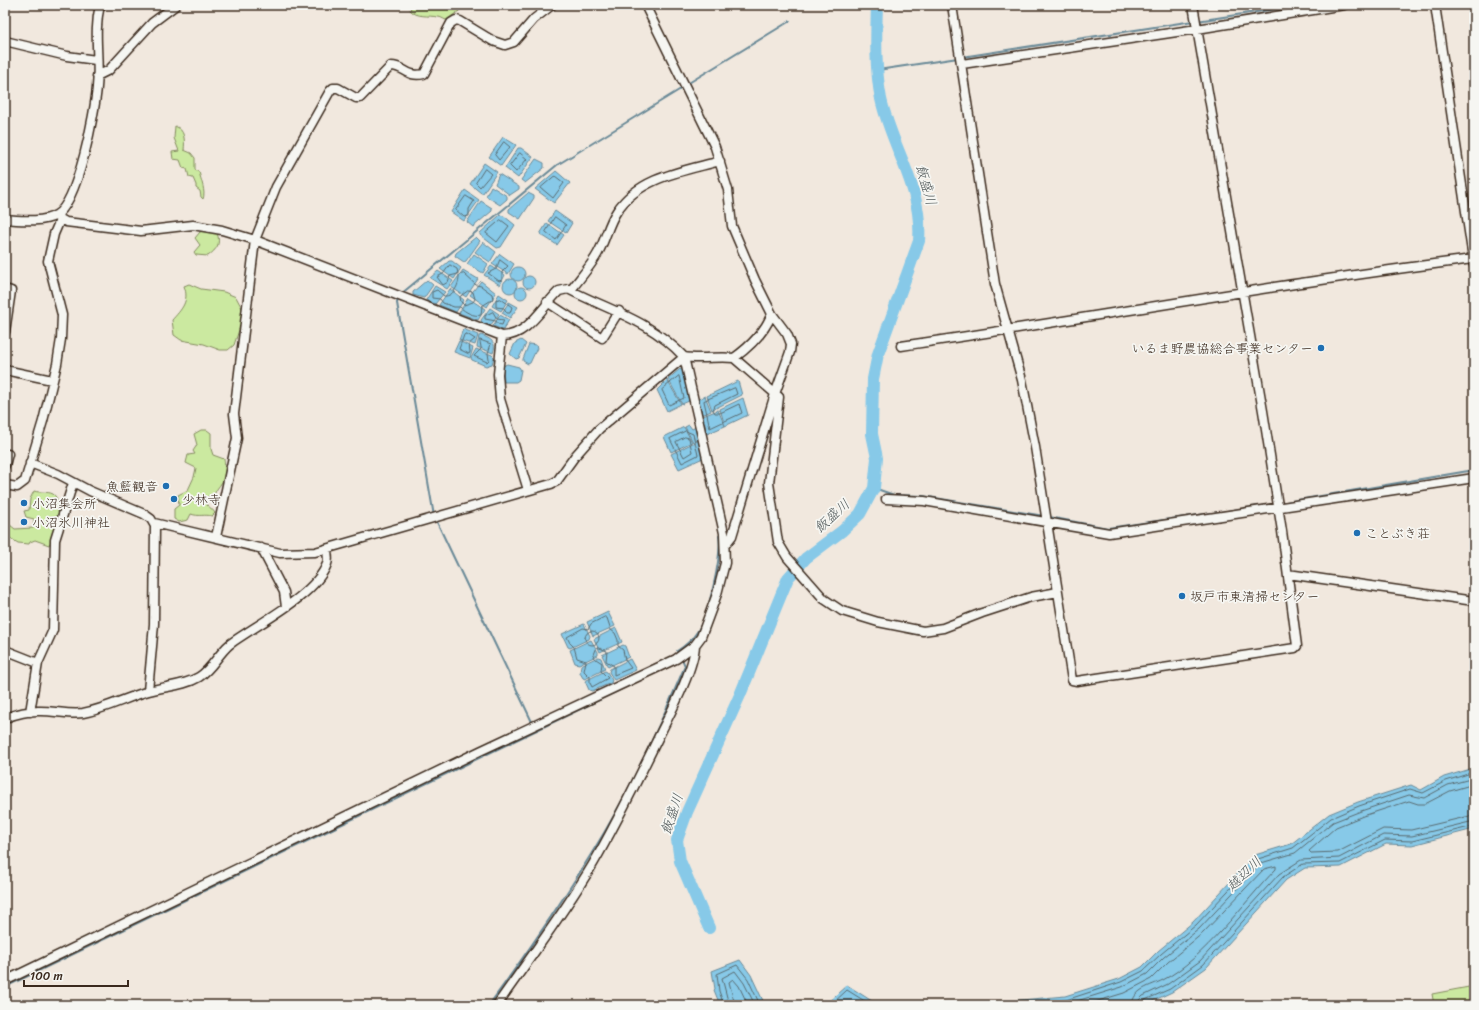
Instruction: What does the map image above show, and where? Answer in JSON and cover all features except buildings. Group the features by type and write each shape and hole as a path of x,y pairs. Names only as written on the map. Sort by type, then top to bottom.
{"street":[{"path":"5,485 17,487 24,481 52,380 60,339 62,315 48,260 58,218 64,209 77,181 89,132 97,87 97,27 100,5"},
{"path":"97,76 109,70 152,23 176,5"},
{"path":"216,537 237,438 234,414 255,240 276,187 333,88 338,88 358,99 391,66 395,66 414,76 424,74 451,23 456,20 493,41 505,45 510,44 514,42 534,19 552,5"},
{"path":"645,5 715,147 728,190 732,226 755,280 772,314 787,334 791,344 790,352 775,394 732,536 725,545"},
{"path":"952,5 995,284 1010,330 1022,380 1047,521 1072,680 1077,681 1295,648 1296,646 1279,507 1244,292 1193,5"},
{"path":"962,64 1344,5"},
{"path":"901,346 1357,274 1473,262 1435,5"},
{"path":"5,40 67,56 96,60"},
{"path":"571,290 598,254 610,223 618,209 634,194 655,180 720,161"},
{"path":"5,219 58,218 66,222 141,231 193,225 222,230 255,240 502,336 523,330 547,302 560,291 568,289 619,311 645,325 684,357 696,359 734,358 758,337 766,327 772,314"},
{"path":"5,289 11,291 7,302 5,332"},
{"path":"547,302 602,338 619,311"},
{"path":"502,336 498,374 500,399 528,490"},
{"path":"30,463 144,514 154,523 280,553 315,552 557,481 575,456 599,429 684,357"},
{"path":"5,981 480,751 676,659 695,645 705,629 717,594 725,563 725,545 724,533 684,357"},
{"path":"734,358 779,397 769,483 778,542 787,557 808,583 824,599 842,611 878,622 922,631 943,628 1026,599 1058,592"},
{"path":"5,370 52,380"},
{"path":"5,465 8,454"},
{"path":"886,500 924,501 1047,521 1109,533 1474,478"},
{"path":"30,712 38,663 53,630 55,540 73,483"},
{"path":"148,691 154,624 154,523"},
{"path":"261,548 284,592 286,607"},
{"path":"5,718 30,712 82,713 125,701 148,691 181,684 199,676 212,665 222,650 286,607 311,587 328,563 327,549"},
{"path":"1288,574 1474,601"},
{"path":"497,1005 592,866 612,831 673,708 695,655 695,645"},
{"path":"5,650 38,663"}],"green space":[{"path":"412,5 464,5 459,11 446,20 439,17 423,16 413,13 410,10"},
{"path":"175,126 183,133 184,150 191,153 195,158 195,170 199,172 203,186 203,199 200,191 196,188 193,178 189,177 187,169 183,168 180,160 173,159 172,152 179,151 174,138"},
{"path":"204,230 217,233 219,240 214,251 208,256 196,255 194,252 200,245 195,238"},
{"path":"189,284 201,289 224,292 236,297 243,310 241,324 234,345 228,350 220,350 204,344 181,340 174,335 172,320 184,305 186,291 184,286"},
{"path":"201,430 207,430 211,433 211,449 213,455 224,459 225,477 214,495 209,496 203,501 215,513 212,516 191,514 188,520 179,522 174,519 174,509 179,505 178,495 188,490 194,477 196,468 186,463 188,455 195,454 193,451 197,445 194,434"},
{"path":"34,491 53,494 58,504 57,518 49,545 35,540 29,544 18,543 10,538 5,540 5,521 15,529 33,528 34,519 26,517 24,511 29,510 30,499"},
{"path":"1474,986 1474,1005 1434,1005 1432,994"}],"water":[{"path":"503,137 516,145 501,166 489,157"},
{"path":"518,148 521,148 533,157 518,178 505,168"},
{"path":"536,159 544,163 544,168 525,183 521,180"},
{"path":"484,163 497,172 483,193 481,193 470,184"},
{"path":"556,171 570,183 554,203 535,189"},
{"path":"499,174 519,187 519,189 510,195 495,184"},
{"path":"491,186 507,196 507,199 500,205 486,196"},
{"path":"465,190 479,200 464,221 451,212"},
{"path":"528,193 534,196 534,198 520,219 509,212 509,209"},
{"path":"481,201 492,208 492,211 473,227 467,222"},
{"path":"555,211 572,223 566,233 548,221"},
{"path":"500,215 504,216 515,225 501,247 497,248 480,235 480,233"},
{"path":"547,223 564,235 557,245 540,234"},
{"path":"476,237 480,241 466,261 464,262 455,256 456,253"},
{"path":"483,242 496,252 490,262 475,252"},
{"path":"474,254 488,264 483,273 467,264"},
{"path":"500,254 514,264 508,274 492,264"},
{"path":"449,261 452,261 461,268 454,279 440,269"},
{"path":"491,266 505,275 500,285 484,275"},
{"path":"515,267 521,267 525,271 525,277 521,281 515,281 511,277 511,271"},
{"path":"463,270 478,279 466,297 451,287"},
{"path":"438,271 453,281 447,289 430,278"},
{"path":"527,276 531,276 535,282 531,288 527,288 523,284 523,280"},
{"path":"507,279 513,279 517,283 517,289 513,293 507,293 503,289 503,283"},
{"path":"427,280 433,285 424,298 413,295 413,292"},
{"path":"481,281 496,293 487,307 470,295"},
{"path":"435,286 445,292 435,304 426,300"},
{"path":"519,287 523,287 527,293 523,299 519,299 515,295 515,291"},
{"path":"450,289 464,300 456,312 439,305"},
{"path":"499,294 508,300 501,311 492,306"},
{"path":"468,298 485,309 478,320 459,313"},
{"path":"509,302 518,307 510,318 502,313"},
{"path":"490,308 499,314 490,326 482,323 481,320"},
{"path":"500,315 509,320 503,330 493,326"},
{"path":"463,329 478,335 475,345 459,340"},
{"path":"481,335 488,338 494,344 493,353 477,347 479,336"},
{"path":"521,340 526,344 519,358 516,359 510,354 515,343"},
{"path":"459,341 473,348 470,358 454,352"},
{"path":"529,344 536,345 537,348 530,363 528,364 523,361 523,359"},
{"path":"476,349 492,355 494,357 492,364 486,366 472,360 471,358"},
{"path":"507,364 519,367 521,370 519,380 516,382 504,382 503,366"},
{"path":"680,369 683,370 689,401 682,404 668,379"},
{"path":"667,380 681,404 667,411 657,390"},
{"path":"738,381 742,395 712,410 707,396"},
{"path":"705,396 711,411 702,415 699,399"},
{"path":"743,398 748,415 725,426 720,409"},
{"path":"718,410 725,426 707,434 703,416"},
{"path":"689,425 692,429 696,427 699,439 693,442 685,427"},
{"path":"684,427 692,442 671,452 664,437"},
{"path":"699,440 703,458 679,469 671,454"},
{"path":"608,612 615,626 593,636 587,622"},
{"path":"584,624 590,636 589,639 570,648 568,647 562,634"},
{"path":"616,628 622,642 600,652 594,639"},
{"path":"591,640 598,652 598,655 579,664 575,663 570,650"},
{"path":"623,645 625,646 629,657 608,667 602,655"},
{"path":"598,657 601,658 605,669 585,679 583,678 580,673 581,665"},
{"path":"630,659 636,670 614,680 609,672 610,669"},
{"path":"605,671 612,680 611,683 592,691 589,690 585,681"},
{"name":"越辺川","path":"1474,768 1474,829 1412,845 1386,844 1341,867 1305,868 1286,880 1206,968 1172,992 1144,1005 990,1005 999,1002 1065,996 1119,979 1142,967 1158,951 1193,922 1255,855 1291,844 1329,814 1358,802 1411,785 1421,790 1444,777"},
{"path":"740,960 751,975 765,1005 720,1005 714,990 712,971"},
{"path":"847,985 878,1005 825,1005"}],"waterway":[{"name":"飯盛川","path":"709,928 680,861 677,840 687,812 740,695 788,578 806,558 842,531 860,514 874,488 877,458 872,434 873,379 878,354 919,241 919,221 912,186 892,135 879,88 876,40 877,5"},
{"path":"1197,21 1301,5"},
{"path":"687,84 790,21"},
{"path":"962,57 1193,21"},
{"path":"878,70 958,58"},
{"path":"401,294 557,165 684,87"},
{"path":"398,298 397,303 434,516"},
{"path":"1280,503 1474,470"},
{"path":"874,488 894,495 923,496 1044,516"},
{"path":"1252,507 1276,504"},
{"path":"1049,517 1108,528 1248,508"},
{"path":"436,520 533,724"},
{"path":"678,653 677,651 688,643 702,624 717,571 719,536"},
{"path":"5,987 682,660"},
{"path":"489,1005 563,899 604,833 637,772 667,709 685,666 683,661"}],"place":[{"name":"いるま野農協総合事業センター","path":"1321,348"},
{"name":"魚籃観音","path":"166,486"},
{"name":"少林寺","path":"174,499"},
{"name":"小沼集会所","path":"24,503"},
{"name":"小沼氷川神社","path":"24,522"},
{"name":"ことぶき荘","path":"1357,533"},
{"name":"坂戸市東清掃センター","path":"1182,596"}]}
